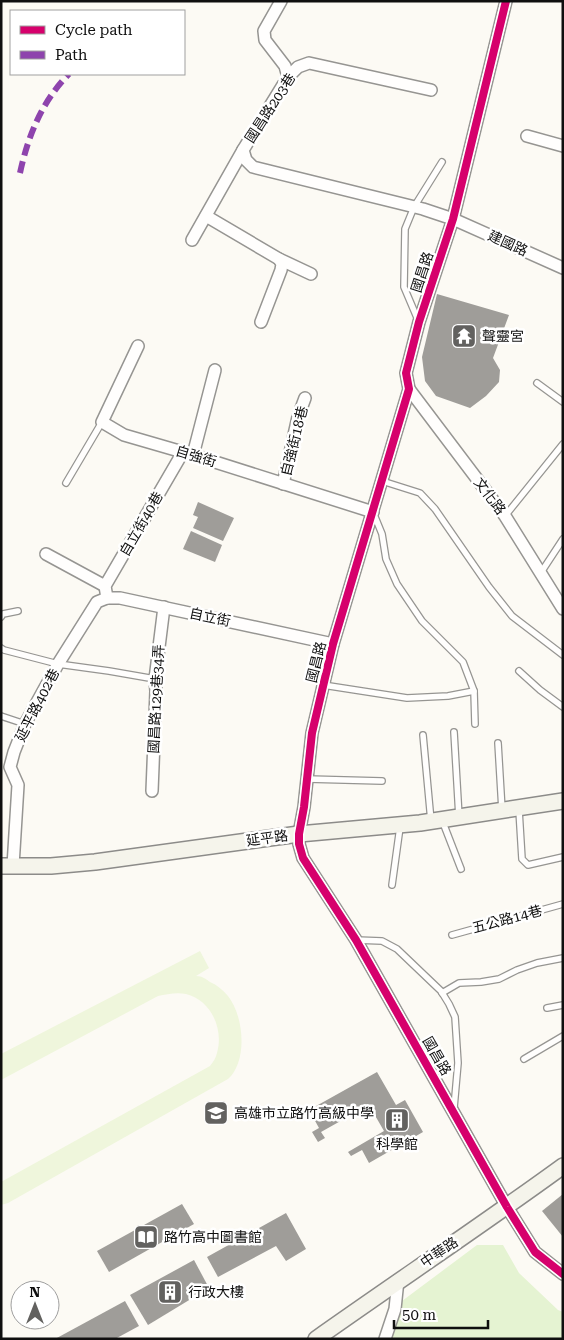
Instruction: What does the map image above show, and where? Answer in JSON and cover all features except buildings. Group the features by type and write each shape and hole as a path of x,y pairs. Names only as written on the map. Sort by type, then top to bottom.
{"street":[{"path":"281,1 264,31 265,40 285,66 288,76"},
{"name":"國昌路","path":"506,1 453,219 419,322 406,373 409,389 333,644 323,684 312,733 299,844 304,858 356,940 507,1207 535,1252 563,1274"},
{"name":"國昌路203巷","path":"431,90 309,63 298,67 288,76 243,150 246,160 253,167 414,207 453,219"},
{"path":"527,136 563,146"},
{"path":"192,240 243,150"},
{"path":"206,216 279,259 311,274"},
{"name":"建國路","path":"453,219 563,268"},
{"path":"261,322 281,270 282,264 279,259"},
{"path":"102,422 138,346"},
{"name":"自立街40巷","path":"106,586 188,453 215,370"},
{"name":"文化路","path":"409,389 505,516 563,609"},
{"name":"自強街18巷","path":"283,484 298,417 305,398"},
{"name":"自強街","path":"102,422 124,435 188,453 372,512"},
{"path":"46,554 106,586 107,598"},
{"name":"自立街","path":"107,598 120,598 333,644"},
{"name":"延平路402巷","path":"7,866 18,785 10,767 14,752 25,724 58,664 97,602 107,598"},
{"name":"國昌路129巷34弄","path":"152,791 155,679 164,607"},
{"name":"延平路","path":"7,866 51,866 95,862 299,834 400,825 563,801"},
{"name":"中華路","path":"316,1339 563,1166"},
{"path":"385,1339 395,1309 398,1280"}],"lane":[{"path":"419,322 404,288 406,229 414,207 442,162"},
{"path":"536,383 563,402"},
{"path":"66,483 102,422"},
{"path":"505,516 563,444"},
{"path":"382,481 420,493 435,509 512,616 563,655"},
{"path":"372,512 382,534 386,559 397,584 422,621 463,662 474,691 475,724"},
{"path":"540,574 563,539"},
{"path":"1,617 3,614 18,611"},
{"path":"1,648 58,664 109,670 155,679"},
{"path":"520,671 563,707"},
{"path":"323,684 407,698 448,696 474,691"},
{"path":"1,716 25,724"},
{"path":"454,732 459,817"},
{"path":"423,735 437,820 461,869"},
{"path":"498,743 502,810"},
{"path":"307,779 382,781"},
{"path":"519,808 522,859 528,864 563,857"},
{"path":"392,885 400,825"},
{"name":"五公路14巷","path":"452,934 563,904"},
{"path":"356,940 382,941 397,949 442,993 449,1004 455,1018 458,1063 453,1110"},
{"path":"442,993 459,982 481,982 499,979 537,962 563,958"},
{"path":"547,1008 563,1005"},
{"path":"524,1059 563,1036"}],"green space":[{"path":"200,951 209,968 196,976 204,978 222,990 228,996 238,1015 242,1038 241,1050 239,1061 228,1079 8,1203 1,1205 1,1182 210,1066 217,1055 219,1034 209,1009 195,997 179,993 158,996 1,1080 1,1054"},
{"path":"477,1245 503,1245 519,1273 558,1310 563,1312 563,1339 388,1339 402,1301"}],"marked path":[{"path":"20,173 27,146 37,120 59,84 68,75"}],"cycle path":[{"path":"506,1 453,219 419,322 406,373 409,389 333,644 312,733 299,844 303,858 356,940 507,1207 535,1252 563,1274"}],"place":[{"name":"聲靈宮","path":"464,336"},
{"name":"高雄市立路竹高級中學","path":"216,1113"},
{"name":"科學館","path":"397,1120"},
{"name":"路竹高中圖書館","path":"146,1237"},
{"name":"行政大樓","path":"170,1292"}]}
